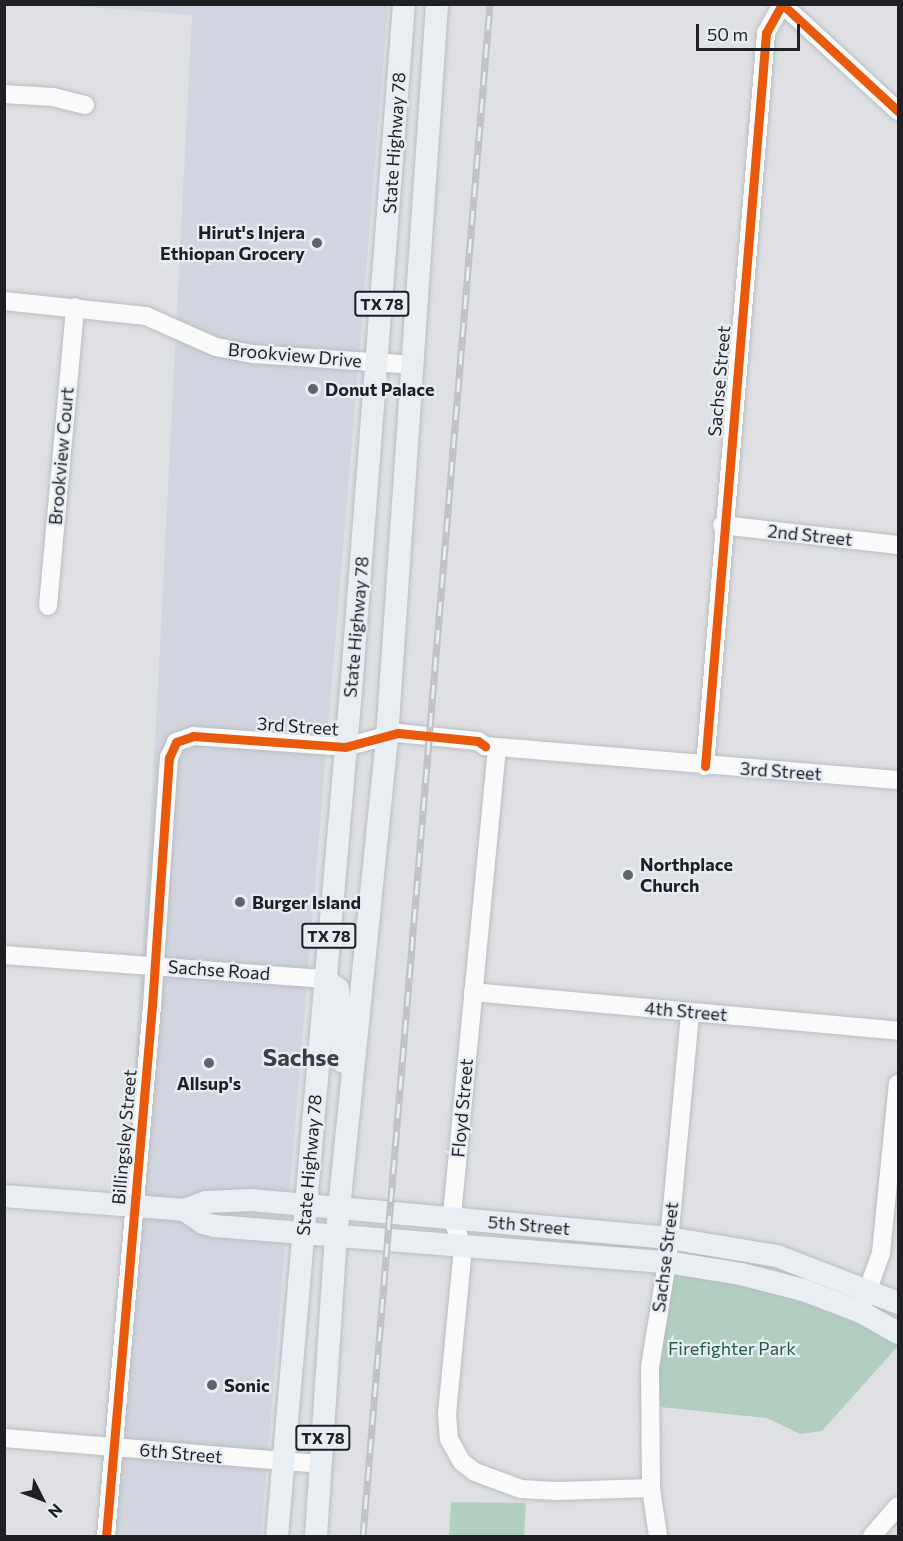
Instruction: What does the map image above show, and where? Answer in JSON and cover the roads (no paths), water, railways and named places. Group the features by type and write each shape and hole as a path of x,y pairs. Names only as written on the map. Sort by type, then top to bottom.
{"main road":[{"name":"State Highway 78","path":"277,1536 378,362 404,4"},
{"name":"State Highway 78","path":"316,1536 336,1238 351,1073 387,738 437,4"},
{"path":"325,979 338,990 341,1059 351,1073"},
{"name":"5th Street","path":"4,1196 184,1210 206,1202 306,1204 669,1238 777,1257 868,1289 898,1303"},
{"name":"5th Street","path":"184,1210 203,1223 215,1226 336,1238 667,1262 741,1274 803,1290 861,1312 898,1333"},
{"path":"505,1250 508,1222"}],"street":[{"path":"782,4 898,111"},
{"name":"Sachse Street","path":"705,765 722,525 766,33 782,4"},
{"path":"4,94 53,97 85,105"},
{"name":"Brookview Drive","path":"4,301 146,316 216,347 254,354 414,365"},
{"name":"Brookview Court","path":"48,606 75,307"},
{"name":"2nd Street","path":"722,525 898,545"},
{"name":"3rd Street","path":"176,742 193,736 345,747 387,738 398,733 478,741 491,747 898,780"},
{"name":"Billingsley Street","path":"106,1536 155,965 169,758 176,742"},
{"name":"Floyd Street","path":"491,747 473,992 452,1218 463,1248 447,1413 449,1439 462,1462 484,1477 521,1489 558,1491 651,1488"},
{"name":"Sachse Road","path":"4,955 325,979"},
{"name":"4th Street","path":"473,992 898,1030"},
{"name":"Sachse Street","path":"658,1536 651,1488 650,1367 667,1262 690,1012"},
{"path":"861,1312 880,1253 898,1084"},
{"name":"6th Street","path":"4,1438 322,1464"},
{"path":"872,1536 898,1506"}],"railway":[{"path":"363,1536 490,4"}],"place":[{"name":"Hirut's Injera Ethiopan Grocery","path":"317,243"},
{"name":"Donut Palace","path":"313,389"},
{"name":"Northplace Church","path":"628,875"},
{"name":"Burger Island","path":"240,902"},
{"name":"Allsup's","path":"209,1063"},
{"name":"Sonic","path":"212,1385"}],"district":[{"name":"Sachse","path":"301,1057"}],"park label":[{"name":"Firefighter Park","path":"732,1348"}]}
